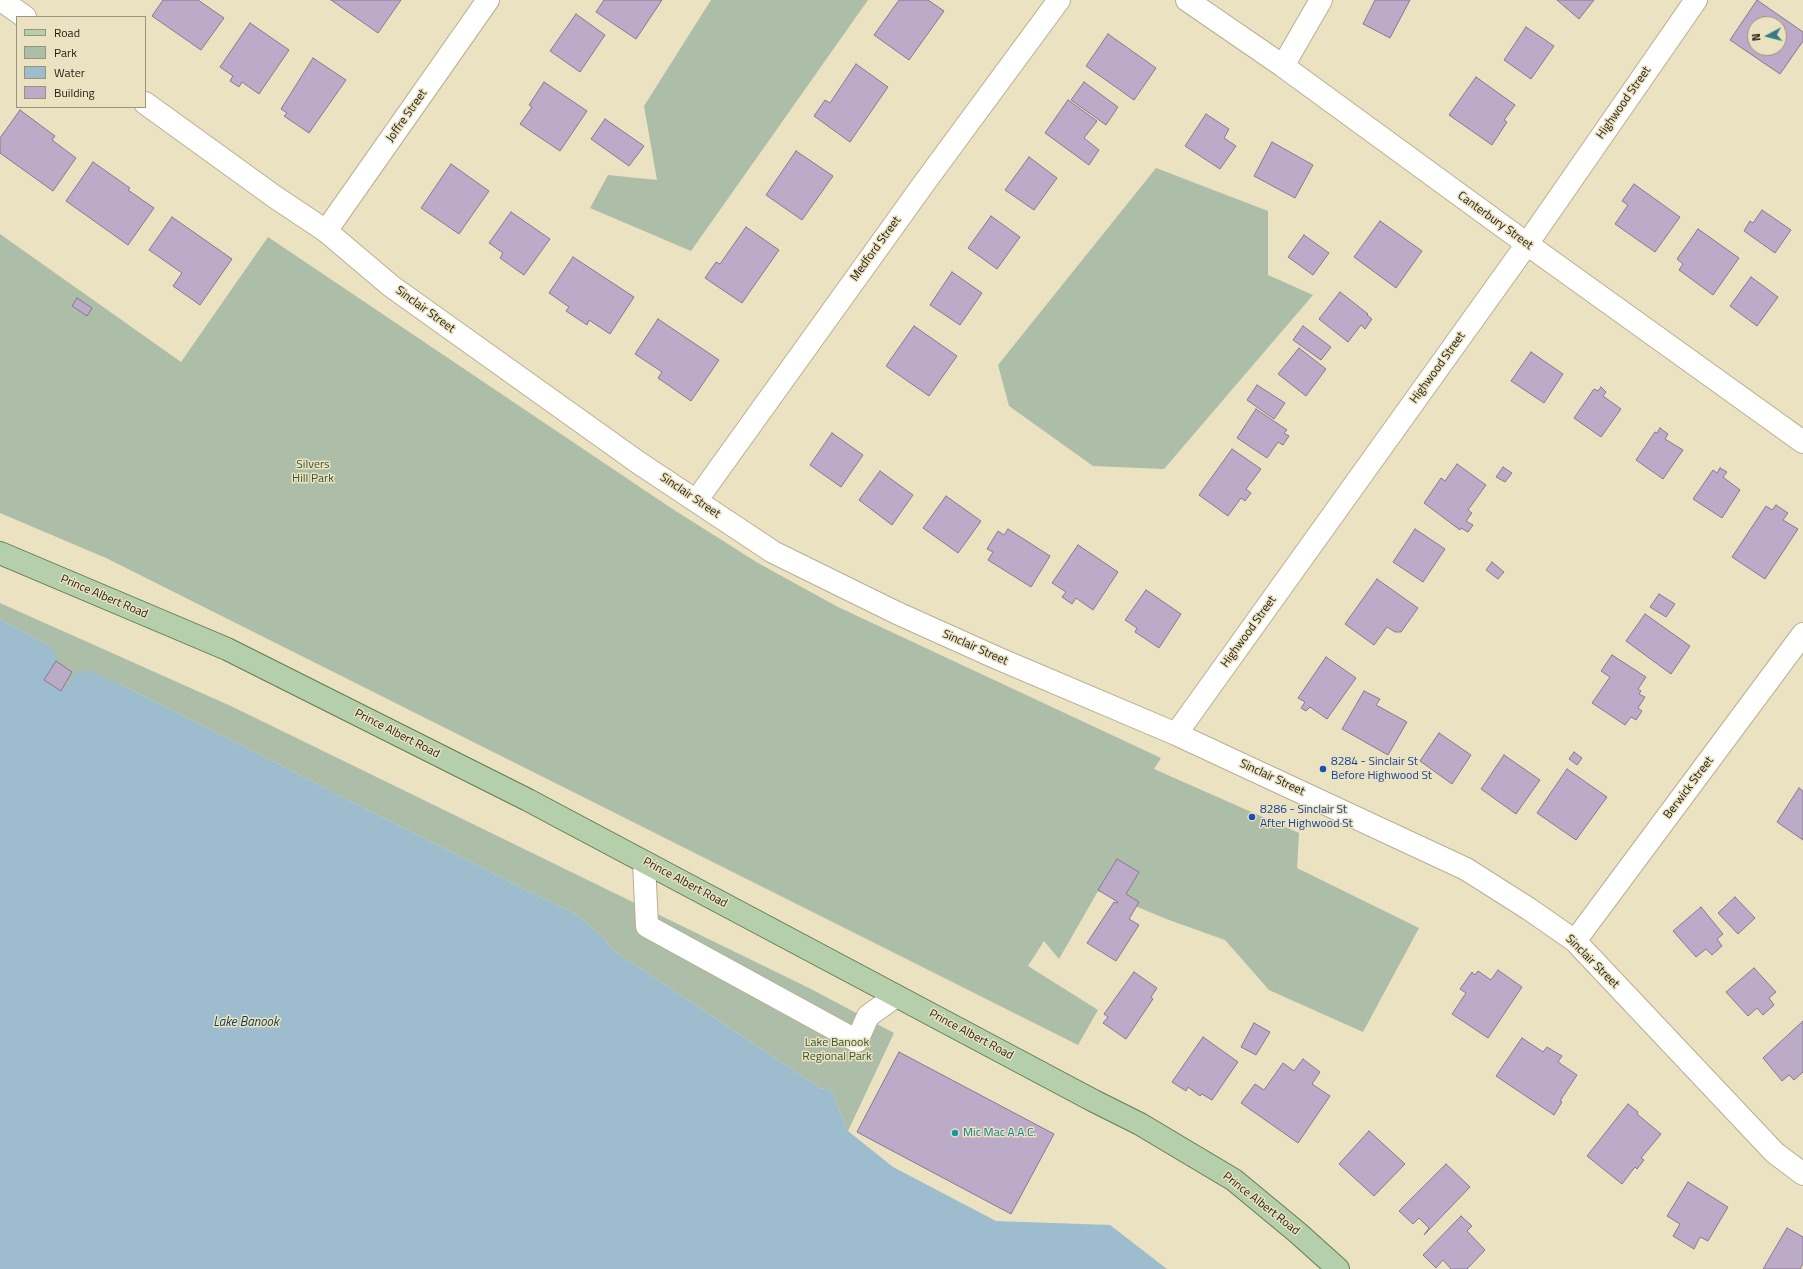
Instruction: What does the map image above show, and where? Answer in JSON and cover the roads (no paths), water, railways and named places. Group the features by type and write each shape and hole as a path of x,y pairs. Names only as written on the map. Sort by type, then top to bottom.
{"main road":[{"name":"Prince Albert Road","path":"0,553 227,649 528,800 1094,1102 1140,1124 1234,1180 1298,1232 1338,1269"}],"street":[{"path":"1,0 24,16"},
{"name":"Joffre Street","path":"326,231 488,0"},
{"name":"Medford Street","path":"696,501 925,182 1059,0"},
{"name":"Canterbury Street","path":"1187,0 1283,66 1527,244 1803,442"},
{"path":"1283,66 1321,0"},
{"name":"Highwood Street","path":"1176,734 1527,244 1696,0"},
{"name":"Sinclair Street","path":"146,105 275,197 326,231 391,286 639,463 773,552 897,613 1011,664 1176,734 1466,869 1529,909 1574,941 1774,1153 1803,1174"},
{"name":"Berwick Street","path":"1574,941 1803,634"},
{"path":"644,862 648,926 857,1041 868,1016 896,996"}],"water":[{"name":"Lake Banook","path":"0,619 53,648 58,662 51,675 70,684 73,675 86,670 120,684 576,914 605,939 611,949 820,1088 831,1090 848,1131 893,1167 996,1221 1110,1225 1167,1269 0,1269"}],"place":[{"name":"8284 - Sinclair St Before Highwood St","path":"1323,769"},
{"name":"8286 - Sinclair St After Highwood St","path":"1252,817"},
{"name":"Mic Mac A.A.C.","path":"955,1133"}],"park label":[{"name":"Silvers Hill Park","path":"313,472"},
{"name":"Lake Banook Regional Park","path":"837,1050"}]}
